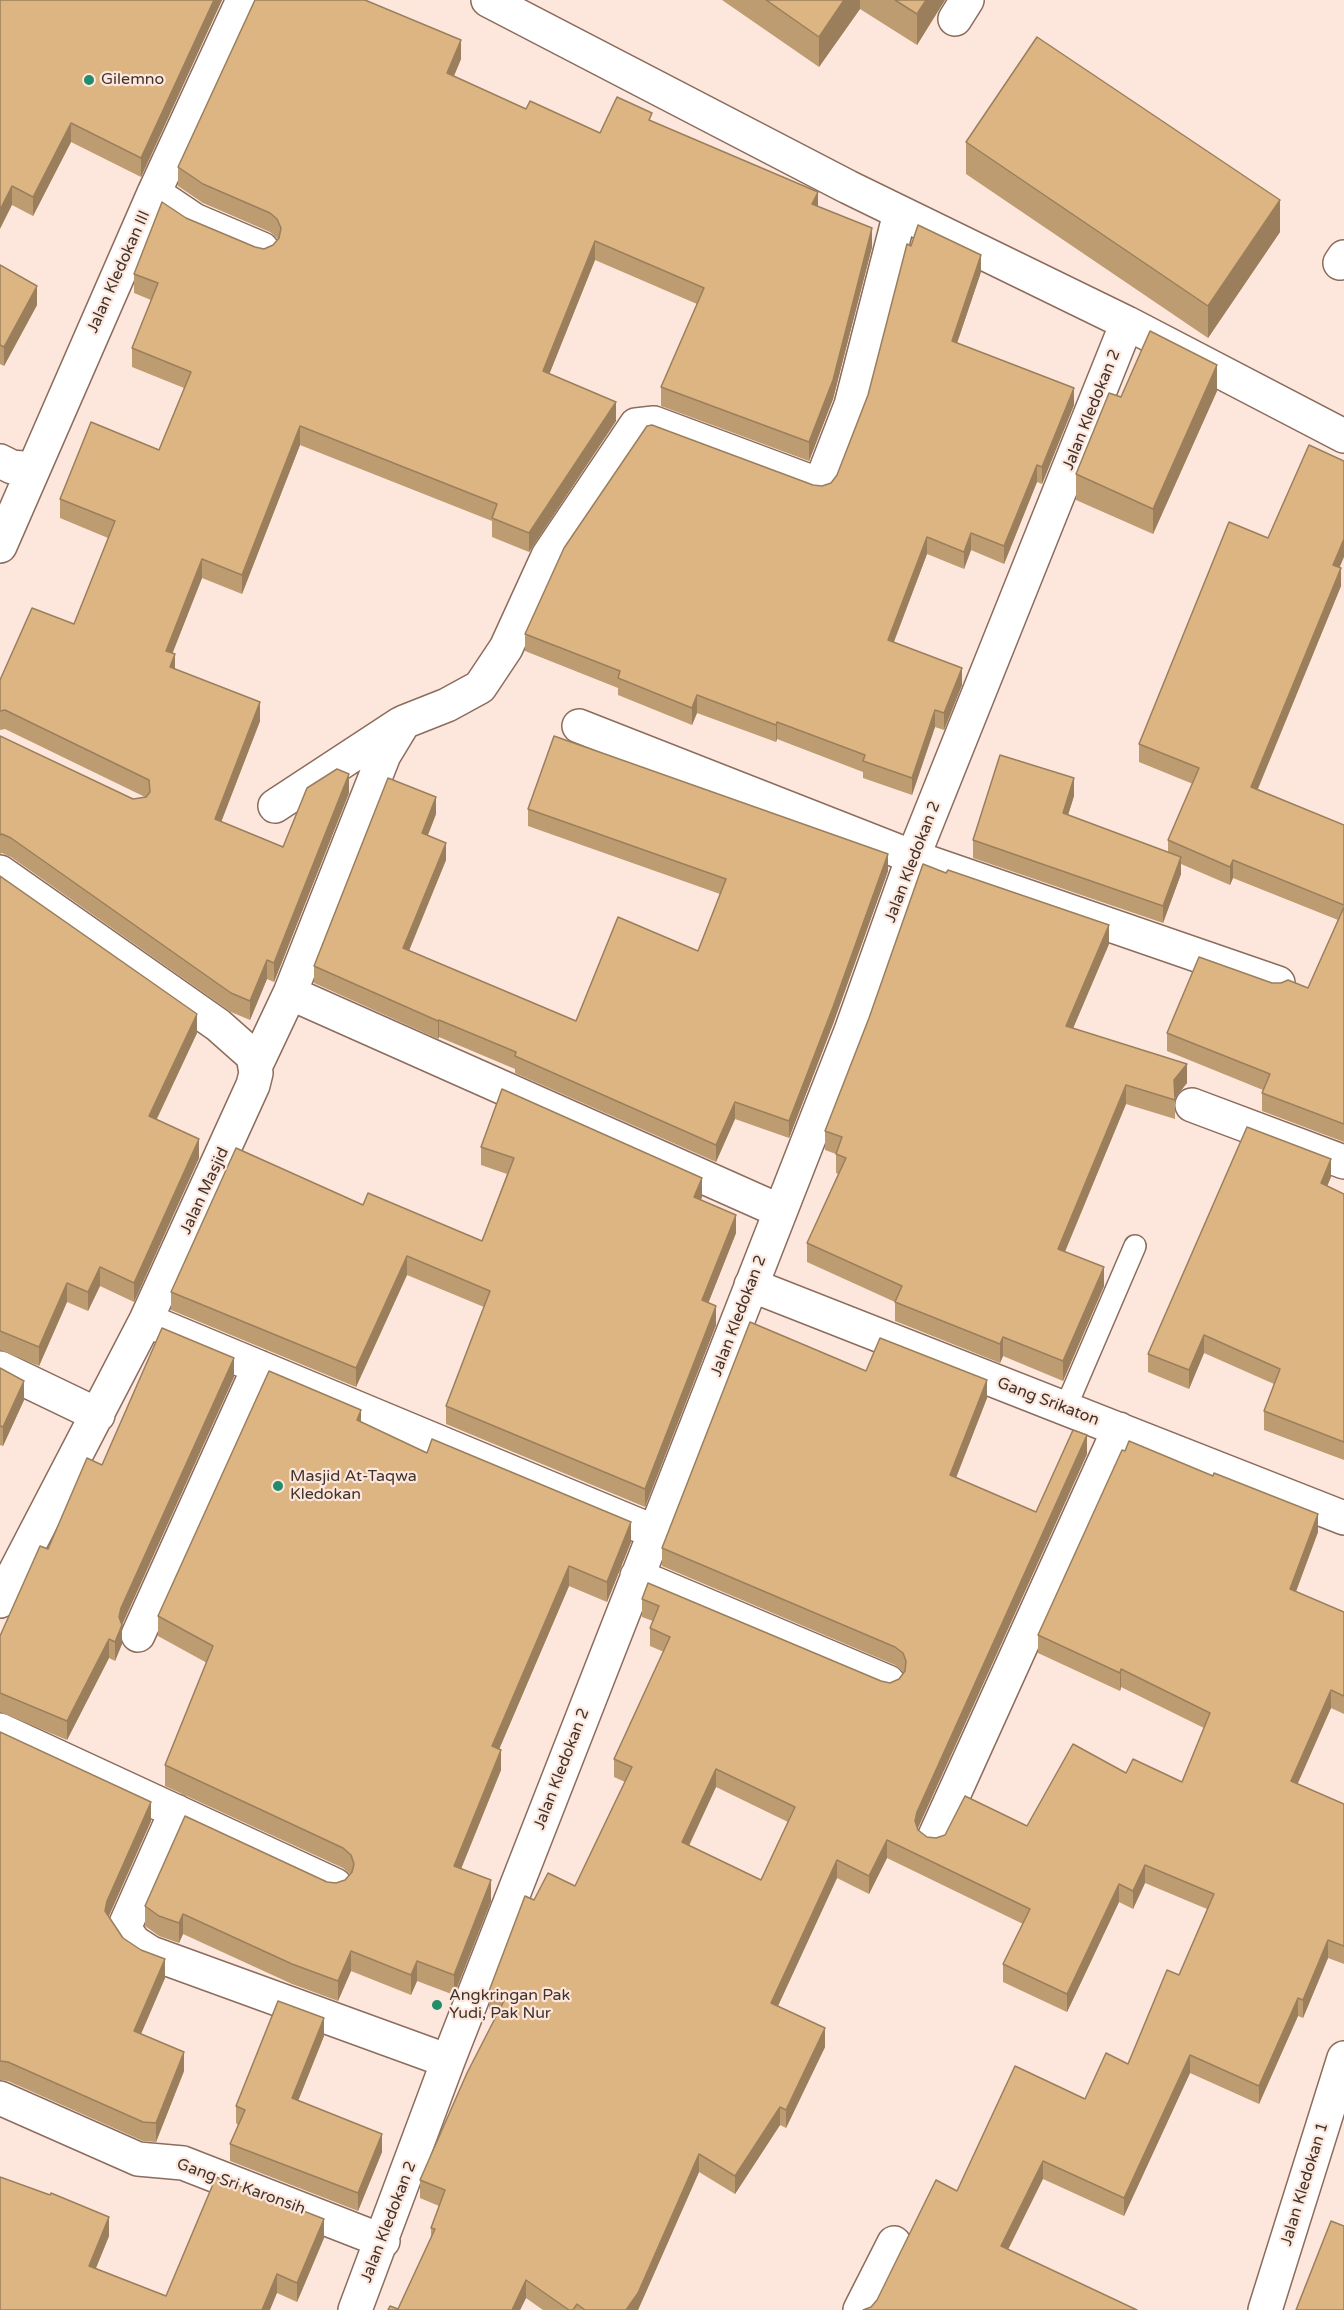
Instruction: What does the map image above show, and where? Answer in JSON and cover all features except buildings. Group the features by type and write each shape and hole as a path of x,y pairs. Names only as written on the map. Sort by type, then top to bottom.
{"street":[{"name":"Jalan Kledokan III","path":"0,546 154,193 243,0"},
{"path":"488,0 900,213 1127,323 1344,435"},
{"path":"154,193 194,220 262,249"},
{"path":"275,806 404,722 447,705 480,687 506,648 548,556 636,425 654,423 820,485 851,405 900,213"},
{"name":"Jalan Kledokan 2","path":"355,2310 383,2241 448,2061 851,1031 913,857 1127,323"},
{"path":"0,461 12,467 32,469"},
{"name":"Jalan Masjid","path":"0,1601 146,1320 253,1086 256,1065 290,993 384,755 404,722"},
{"path":"579,726 913,857 1278,983"},
{"path":"0,872 218,1024 253,1056 256,1065"},
{"path":"290,993 780,1210"},
{"path":"1192,1105 1344,1162"},
{"name":"Gang Srikaton","path":"751,1286 1344,1518"},
{"path":"146,1320 655,1532"},
{"path":"138,1635 259,1367"},
{"path":"0,1368 98,1415"},
{"path":"934,1838 1119,1429"},
{"path":"637,1576 888,1682"},
{"path":"0,1730 335,1885"},
{"path":"176,1811 124,1928 134,1942 152,1953 448,2061"},
{"name":"Jalan Kledokan 1","path":"1265,2310 1344,2058"},
{"name":"Gang Sri Karonsih","path":"0,2098 138,2159 183,2163 383,2241"},
{"path":"860,2310 894,2243"}],"lane":[{"path":"1065,1409 1135,1246"}],"place":[{"name":"Gilemno","path":"89,80"},
{"name":"Masjid At-Taqwa Kledokan","path":"278,1486"},
{"name":"Angkringan Pak Yudi, Pak Nur","path":"437,2005"}]}
